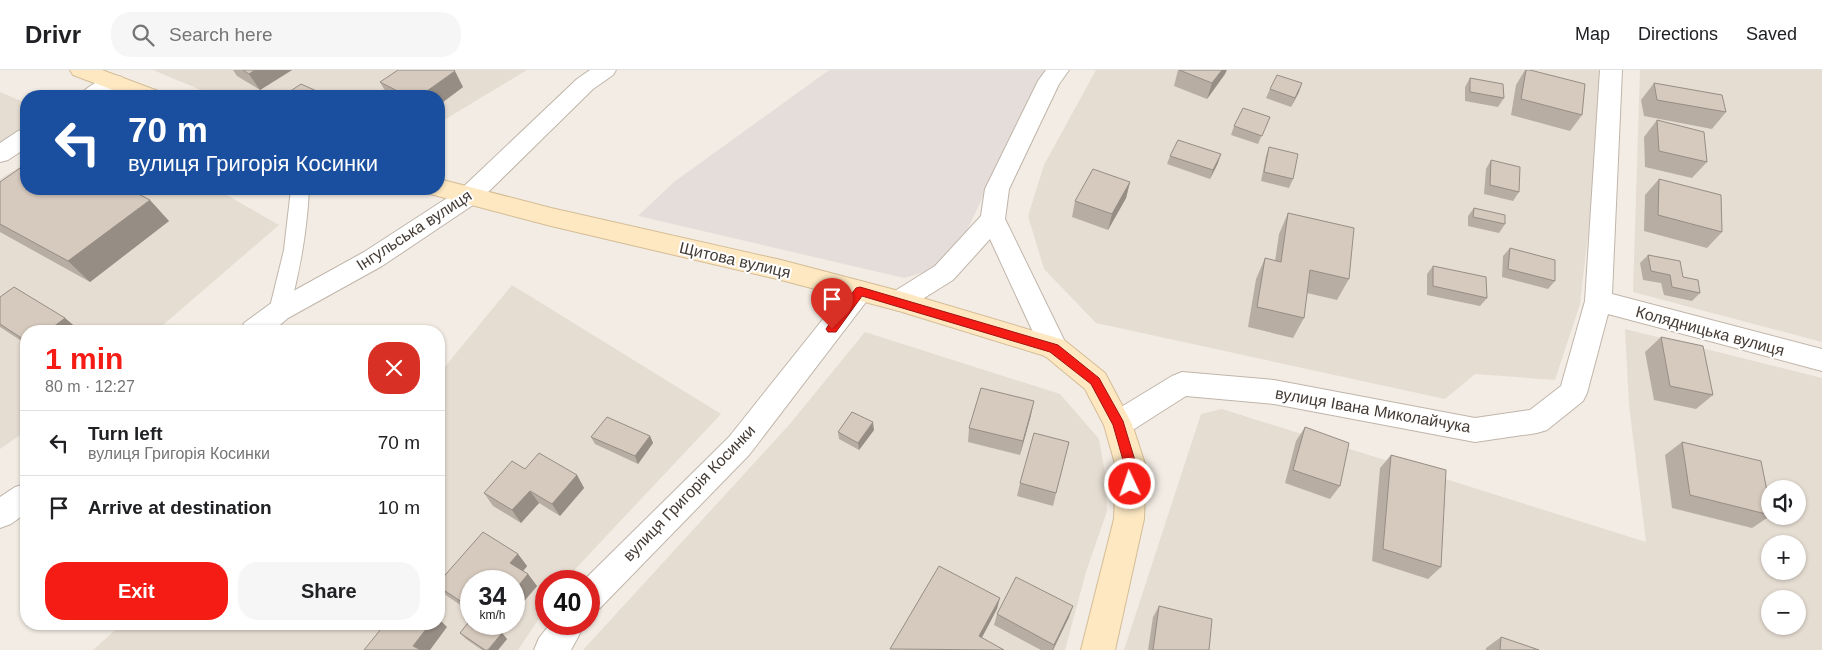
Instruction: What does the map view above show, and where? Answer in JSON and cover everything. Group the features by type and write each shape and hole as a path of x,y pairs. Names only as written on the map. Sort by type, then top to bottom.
{"street":[{"path":"81,70 135,90"},
{"name":"Інгульська вулиця","path":"262,325 279,311 373,259 470,195 585,84 605,70"},
{"path":"1054,348 993,219 997,189 1050,81 1058,70"},
{"name":"вулиця Івана Миколайчука","path":"1118,424 1182,384 1274,392 1475,430 1537,421 1573,393 1598,301 1610,70"},
{"path":"101,90 114,82"},
{"path":"0,154 20,141"},
{"name":"Щитова вулиця","path":"445,189 551,217 781,270 899,301 1054,348 1095,381 1118,424 1131,467 1129,519 1098,650"},
{"path":"899,301 944,272 993,219"},
{"name":"вулиця Григорія Косинки","path":"600,585 739,446 860,291"},
{"name":"Колядницька вулиця","path":"1598,301 1822,360"},
{"path":"0,514 20,501"},
{"path":"551,650 562,635"}],"lane":[{"path":"279,311 292,267 298,225 300,195"}],"shaded area":[{"path":"153,70 527,70 445,119 445,90 201,90"},
{"path":"829,70 1051,70 990,181 959,248 939,268 904,278 638,216 674,182"},
{"path":"1096,70 1604,70 1598,147 1580,304 1555,380 1475,374 1445,399 1096,323 1044,269 1028,216 1044,165"},
{"path":"1640,70 1822,70 1822,342 1633,292"},
{"path":"0,92 20,100 20,138 0,151"},
{"path":"20,167 20,195 226,195 279,225 163,325 20,325 20,435 0,449 0,179"},
{"path":"512,285 721,414 574,570 535,570 535,624 518,650 93,650 115,630 445,630 445,367"},
{"path":"1625,329 1822,378 1822,650 1124,650 1201,414 1222,409 1646,542 1629,405"},
{"path":"865,332 1060,394 1099,439 1105,473 1107,511 1086,572 1065,650 583,650 597,635 600,635 600,631 789,425"}],"building":[{"path":"243,70 255,70 249,74"},
{"path":"398,70 455,71 428,90 395,90 380,82"},
{"path":"1179,70 1222,70 1212,83"},
{"path":"1526,70 1585,84 1582,115 1521,99"},
{"path":"1277,75 1302,83 1295,98 1270,89"},
{"path":"1470,78 1503,84 1504,98 1470,92"},
{"path":"1654,83 1722,95 1726,112 1657,100"},
{"path":"301,84 314,90 292,90"},
{"path":"1243,108 1270,117 1262,136 1234,126"},
{"path":"1657,120 1704,132 1707,162 1659,151"},
{"path":"1178,140 1221,154 1213,170 1170,156"},
{"path":"1269,147 1298,154 1293,179 1264,172"},
{"path":"1491,160 1520,167 1519,192 1490,185"},
{"path":"20,168 20,195 140,195 150,200 68,261 0,224 0,182"},
{"path":"1093,169 1130,182 1112,214 1075,201"},
{"path":"1659,179 1721,195 1722,232 1658,215"},
{"path":"1474,208 1505,215 1505,224 1473,217"},
{"path":"1288,213 1354,228 1349,279 1310,270 1304,318 1257,307 1265,258 1281,262"},
{"path":"1510,248 1555,260 1555,281 1508,269"},
{"path":"1648,255 1680,261 1683,277 1698,280 1700,293 1672,287 1670,275 1651,271"},
{"path":"1433,266 1486,277 1487,298 1433,286"},
{"path":"14,287 65,318 56,325 20,325 20,337 0,324 0,297"},
{"path":"1661,337 1703,346 1713,395 1670,386"},
{"path":"981,388 1034,401 1023,441 969,428"},
{"path":"852,412 873,422 858,443 838,432"},
{"path":"607,417 650,436 635,456 591,437"},
{"path":"1305,427 1349,443 1340,486 1293,470"},
{"path":"1034,433 1069,442 1056,493 1020,483"},
{"path":"1682,442 1761,461 1765,480 1761,480 1761,513 1690,495"},
{"path":"539,453 577,475 552,504 530,491 512,510 484,493 512,461 525,469"},
{"path":"1391,455 1446,470 1441,567 1383,549"},
{"path":"483,532 518,554 510,563 521,570 460,570 460,601 445,591 445,575"},
{"path":"939,566 1000,598 979,636 1004,650 890,649"},
{"path":"1016,577 1073,606 1054,645 997,614"},
{"path":"1159,606 1212,619 1209,650 1153,650"},
{"path":"380,630 425,630 413,646 421,650 364,650"},
{"path":"463,635 500,635 488,650 485,650"},
{"path":"1501,637 1539,650 1500,650"}],"route":[{"path":"832,329 860,291 1054,348 1095,381 1118,424 1131,467 1130,484"}]}
